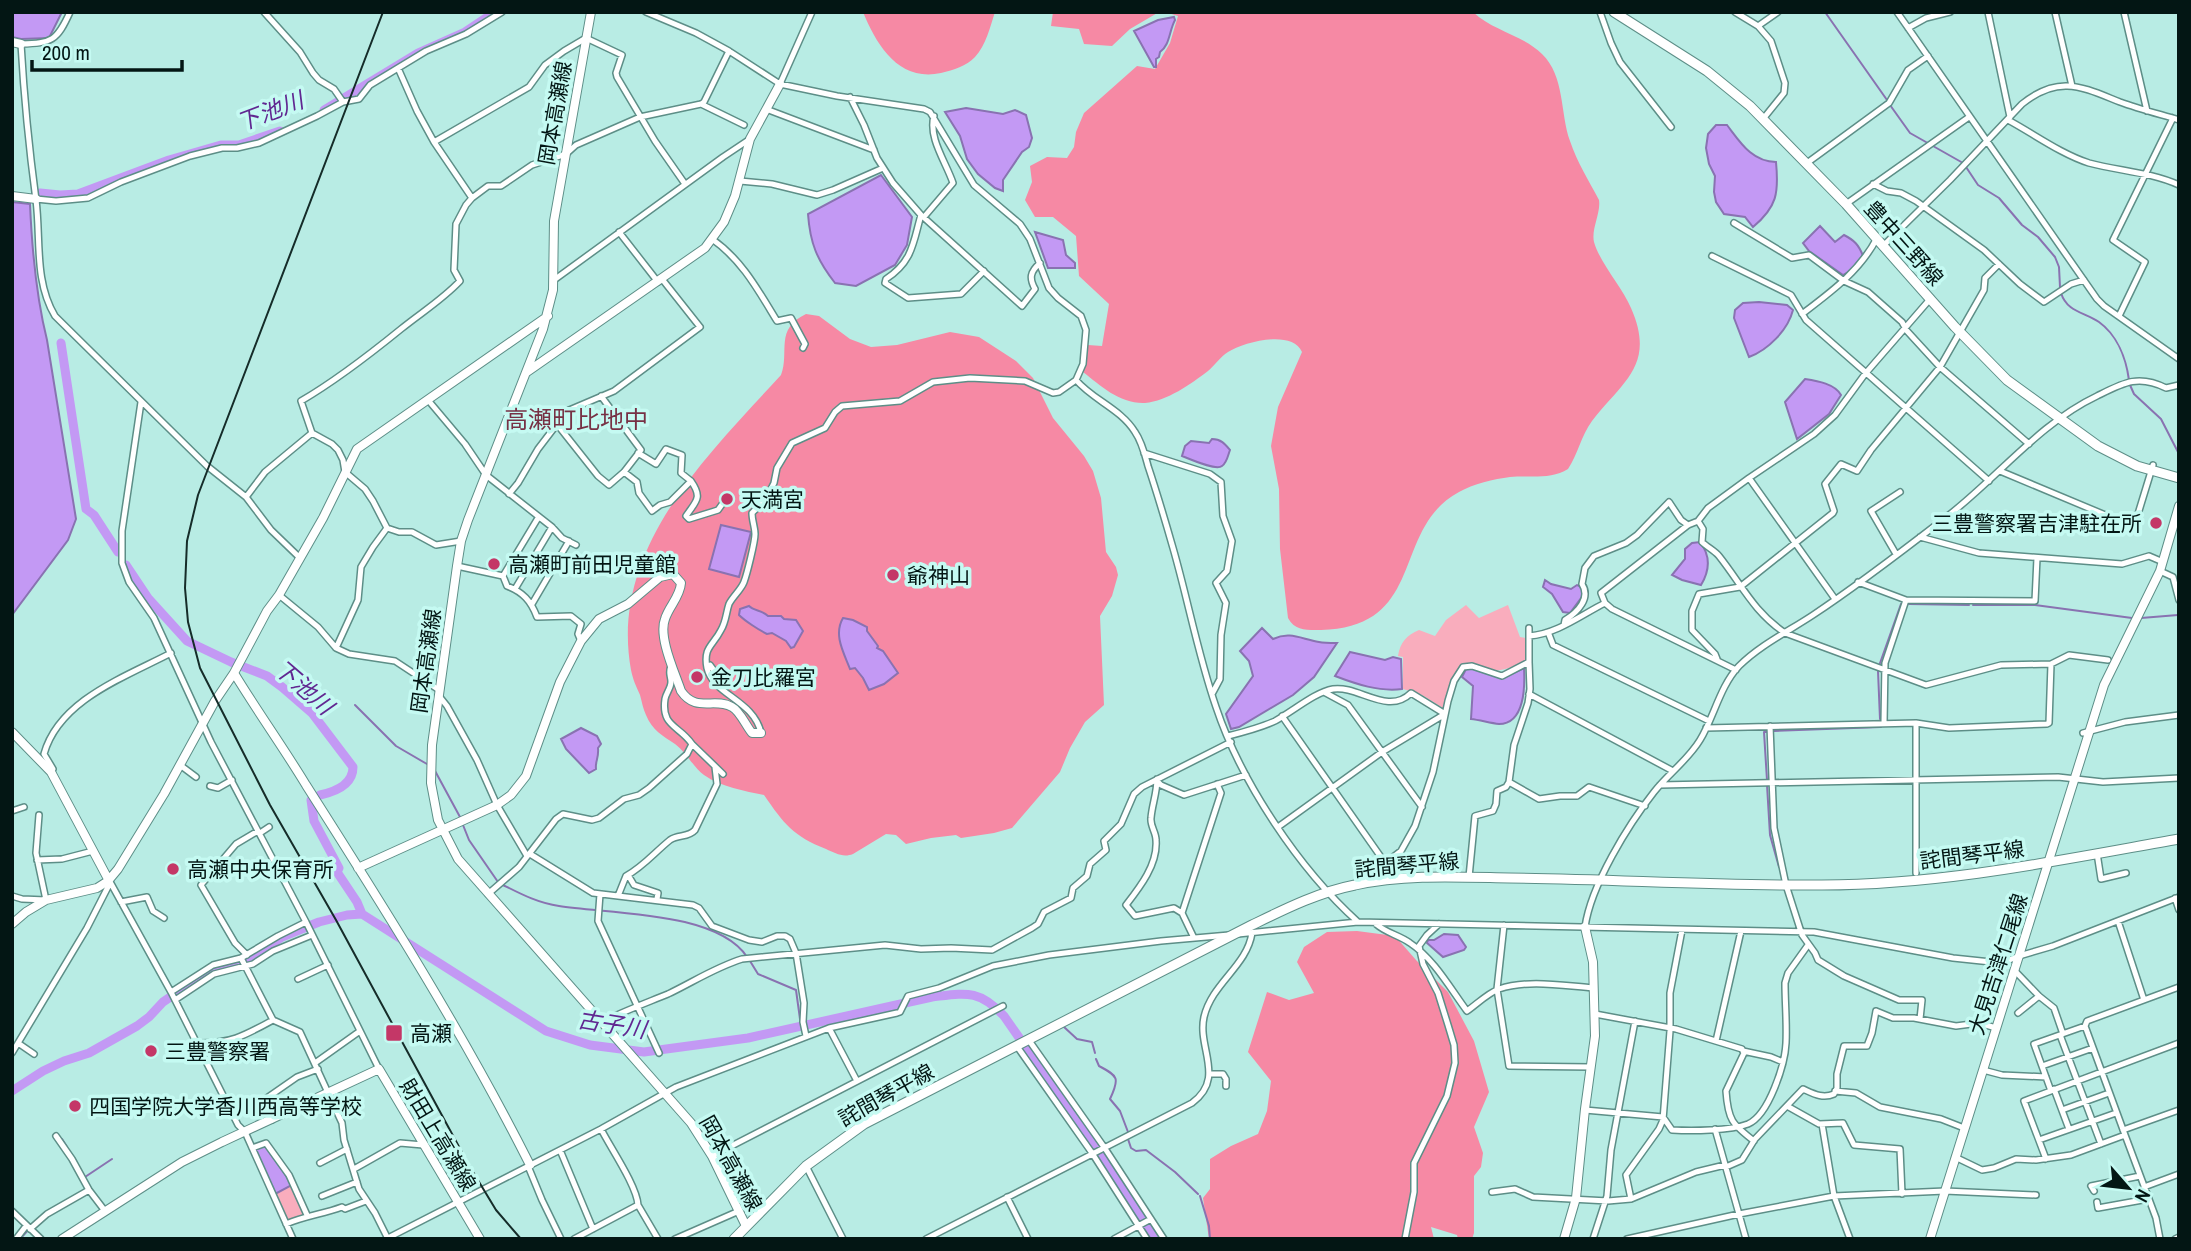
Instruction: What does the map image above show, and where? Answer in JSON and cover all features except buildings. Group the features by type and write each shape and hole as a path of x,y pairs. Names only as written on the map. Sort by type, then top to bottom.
{"main road":[{"name":"豊中三野線","path":"1614,12 1707,71 1736,93 1846,205 2007,380 2107,451 2179,478"},
{"name":"詫間琴平線","path":"734,1239 806,1166 864,1124 1289,907 1355,885 1424,877 1600,878 1786,885 1872,884 1970,874 2179,839"}],"street":[{"path":"70,12 57,37 48,41 16,43 36,199 40,266 51,309 207,466 246,497 271,530 300,558"},
{"path":"264,12 300,52 319,80 334,89 342,100"},
{"path":"12,196 56,201 88,198 133,177 190,156 259,143 317,116 342,100 359,99 370,85 426,51 466,34 502,12"},
{"name":"岡本高瀬線","path":"591,12 554,221 554,280 548,316 461,541 431,754 430,783 442,829 458,859 691,1123 712,1156 747,1226"},
{"path":"358,868 497,805 511,795 526,776 560,682 581,641 599,619 628,604 660,577 673,574 681,583 681,592 665,619 663,628 681,691 686,698 698,704 733,707 752,733 761,733 745,706 718,687 709,676 706,652 710,643 718,637 726,613 743,584 755,534 752,513 766,499 774,483 777,468 792,443 825,428 839,407 900,401 933,382 970,378 1025,381 1053,393 1076,380 1083,364 1086,330 1081,316 1049,288 1030,239 1020,224 974,186 934,116 924,109 780,84 696,33 646,12"},
{"path":"526,372 697,254 712,239 724,222 740,181 750,139 780,84 812,12"},
{"path":"1600,12 1620,62 1671,127"},
{"path":"1735,12 1758,26 1771,41 1785,83 1784,93 1763,119"},
{"path":"1758,26 1778,12"},
{"path":"1897,12 2104,306 2179,359"},
{"path":"1908,28 1926,15 1950,12"},
{"path":"1988,12 2009,119 2067,153 2090,163 2155,176 2179,185"},
{"path":"2055,12 2072,86"},
{"path":"2124,12 2147,111"},
{"path":"434,142 529,87 545,65 586,38 622,55 617,77 685,184"},
{"path":"461,541 436,545 412,532 387,528 365,489 345,471 344,460 338,450 332,443 312,433 301,401 359,363 445,298 460,281 454,270 456,224 472,198 488,187 501,186 531,166 566,154 576,145 640,117 701,104 729,51"},
{"path":"1806,164 1889,103 1908,70 1928,56"},
{"path":"398,68 434,142 472,198"},
{"path":"1802,314 1844,281 1880,242 1923,207 2033,96 2052,88 2072,86 2085,87 2176,119 2144,174 2113,240 2145,262 2119,316"},
{"path":"850,97 883,168 922,216 1022,306 1035,289 1030,279 1040,263"},
{"path":"701,104 744,125"},
{"path":"766,109 874,150"},
{"path":"934,116 932,128 936,143 953,183 922,216 907,258 900,270 885,282 908,298 961,294 984,271"},
{"path":"1846,205 1969,117"},
{"path":"554,280 750,139"},
{"path":"740,181 772,184 817,195 883,168"},
{"path":"1873,184 1887,191 1901,193 1923,207 1984,250 2020,284 2044,302 2071,284 2084,280"},
{"path":"1734,223 1792,258 1810,255 1844,281 1868,292 1902,322 1940,368 2029,444"},
{"path":"509,494 556,423 567,411 614,391 700,327 619,232"},
{"path":"712,239 745,270 777,321 791,318 805,344 803,348"},
{"path":"1713,256 1791,295 1806,320 1989,481"},
{"path":"1717,659 1692,630 1692,611 1699,594 1740,587 1833,513 1825,484 1841,464 1857,471 1871,450 1940,368 1984,290 1985,278 1999,264"},
{"path":"1736,670 1605,603 1601,593 1688,525 1698,521 1708,508 1814,434 1835,415 1866,373 1931,298"},
{"path":"12,1053 87,928 109,880 132,848 267,611 279,595 333,500 354,452 548,316"},
{"path":"1076,380 1126,420 1137,434 1185,587 1212,694 1246,775 1278,827 1327,893 1358,922"},
{"path":"1566,1238 1576,1198 1595,1014 1592,950 1585,927 1600,878 1660,785 1699,742 1736,670 1765,646 1920,537 2059,419 2095,396 2132,380 2157,383 2166,388 2179,385"},
{"path":"556,423 598,477 609,485 624,472 641,450 601,397"},
{"path":"428,400 465,444 486,475 562,538 576,545"},
{"path":"141,402 122,531 122,563 129,582 154,618 203,723 379,1069"},
{"path":"246,497 265,472 312,433"},
{"path":"638,453 656,464 666,449 682,455 681,472 698,491 696,504 686,516 689,519 718,510 723,503"},
{"path":"1144,453 1210,474 1221,482 1223,516 1232,541 1227,571 1216,583 1226,604 1221,635 1220,679 1212,694"},
{"path":"2000,471 2134,527 2152,468"},
{"path":"624,472 637,482 639,493 652,511 670,502 691,481"},
{"path":"1749,478 1835,599"},
{"path":"1896,554 1871,511 1900,492"},
{"path":"1564,625 1565,620 1573,615 1584,598 1585,588 1582,584 1585,568 1594,556 1626,543 1669,502 1681,520 1688,525"},
{"name":"大見吉津仁尾線","path":"1930,1239 2076,778 2086,732 2104,685 2162,566 2179,506"},
{"path":"502,576 538,518"},
{"path":"1698,521 1703,529 1702,542 1717,553 1759,612 1785,633 1926,685 2001,665 2050,664 2073,655 2108,660"},
{"path":"515,589 552,527"},
{"path":"336,648 358,600 361,567 387,528"},
{"path":"1920,537 1979,554 2122,564 2149,556 2173,577 2179,600"},
{"path":"532,604 569,541"},
{"path":"1858,582 1906,600 2035,601 2037,558"},
{"path":"457,566 502,576"},
{"path":"502,576 507,586 519,591 532,604 537,617 571,616 581,624 578,634 581,641"},
{"path":"279,595 318,627 336,648 349,654 395,661 439,693 488,780 497,805 528,855 593,893 693,905 699,908 712,926 749,940 762,942 785,936 794,945 796,953 806,1034"},
{"path":"1884,723 1881,668 1906,600"},
{"path":"1530,636 1564,625 1605,603"},
{"path":"1469,877 1475,816 1493,811 1497,792 1509,782 1511,759 1529,694 1529,628"},
{"path":"1548,632 1553,645 1709,721"},
{"path":"51,772 54,769 44,754 48,740 70,710 90,696 170,653"},
{"path":"1376,882 1384,864 1401,851 1415,826 1433,772 1454,681 1464,667 1472,666 1502,676 1529,662"},
{"path":"672,663 668,673 671,682 666,696 665,717 671,726 687,737 723,774"},
{"path":"1706,728 1916,723 1949,728 2049,723 2050,664"},
{"path":"707,666 710,665 718,676 724,679"},
{"path":"234,673 358,868 487,1082 529,1166 561,1239"},
{"path":"602,1022 742,959 885,945 921,949 999,948 1013,937 1032,928 1044,912 1071,898 1073,888 1087,876 1090,864 1106,850 1104,841 1121,824 1134,794 1230,739 1335,688 1389,702 1404,699 1410,693 1445,713"},
{"path":"1324,692 1348,705 1422,807"},
{"path":"1529,694 1673,771"},
{"path":"1278,827 1382,752 1445,713"},
{"path":"2086,732 2125,722 2179,715"},
{"path":"1282,716 1387,862"},
{"path":"1916,723 1916,873"},
{"path":"1770,726 1769,783 1774,828 1786,885 1800,932 1818,960 1844,976 1899,1000 1922,1000 1920,1019"},
{"path":"12,732 51,772 171,992 238,1125 245,1132 292,1237 285,1239"},
{"path":"488,895 519,867 562,814 592,820 599,818 624,799 639,795 649,788 687,754 692,744"},
{"path":"180,765 196,777"},
{"path":"618,896 628,875 637,871 673,838 691,834 695,830 716,784 715,767"},
{"path":"1157,779 1160,784 1184,795 1246,775"},
{"path":"1660,785 2076,778 2103,782 2179,778"},
{"path":"1157,779 1151,818 1155,851 1140,887 1126,905 1135,916 1174,908 1182,913 1194,939"},
{"path":"211,786 218,788 232,780"},
{"path":"1509,782 1539,799 1577,796 1589,787 1645,806"},
{"path":"1182,913 1221,793 1217,783"},
{"path":"12,811 24,807"},
{"path":"40,815 36,853 46,900"},
{"path":"269,827 236,844 201,885 235,943 273,1020 300,1032 342,1123 357,1182 387,1238 601,1129 665,1093 716,1071 806,1034 897,1013 908,996 939,988 993,966 1068,952 1358,922 1814,932 1976,961 2007,961 2177,898 2179,910"},
{"path":"37,860 62,859 93,851"},
{"path":"2097,853 2101,879 2126,873"},
{"path":"628,875 634,885 656,892 657,899"},
{"path":"12,896 46,900 90,891 109,880"},
{"path":"600,894 598,921 659,1053"},
{"path":"121,902 147,897 153,911 164,918"},
{"path":"12,924 46,900"},
{"path":"2118,921 2144,1000"},
{"path":"175,1000 214,974 244,960 306,922"},
{"path":"1375,923 1411,943 1442,976 1467,1011 1497,989 1527,985 1594,988"},
{"path":"1405,1239 1415,1192 1414,1163 1447,1096 1455,1063 1454,1045 1448,1025 1438,993 1423,964 1419,946 1439,924"},
{"path":"1504,925 1497,989 1508,1066 1591,1067"},
{"path":"1631,1199 1626,1175 1659,1129 1664,1117 1670,993 1682,930"},
{"path":"1716,1041 1741,932"},
{"path":"926,1239 1197,1099 1203,1092 1209,1074 1204,1015 1220,984 1245,955 1252,933"},
{"path":"171,992 213,965 244,960 253,964 273,951 312,935"},
{"path":"1664,1117 1672,1129 1693,1131 1749,1124 1762,1111 1783,1062 1786,1045 1785,983 1788,973 1808,945"},
{"path":"298,979 328,965"},
{"path":"2014,970 2054,1008 2068,1057 2101,1144"},
{"path":"2070,1129 2034,1044 2179,987"},
{"path":"2018,1013 2039,996"},
{"path":"712,1156 1003,1006"},
{"path":"1492,1192 1515,1189 1533,1197 1605,1201 1631,1199 1696,1172 1742,1160 1754,1141 1803,1090 1828,1097 1834,1094 1844,1046 1867,1046 1877,1011 1893,1018 1920,1019 1956,1026 1979,1023 1996,1028"},
{"path":"1595,1014 1670,1028 1783,1062"},
{"path":"196,1043 223,1043 244,1036 273,1020"},
{"path":"1593,1239 1605,1201 1634,1021"},
{"path":"2085,1026 2155,1218 2160,1239"},
{"path":"829,1028 857,1081"},
{"path":"272,1120 261,1102 316,1066 360,1031"},
{"path":"1028,1039 1164,1239"},
{"path":"18,1043 34,1054"},
{"path":"2046,1159 2024,1101 2179,1043"},
{"path":"1016,1045 1092,1153 1147,1239"},
{"path":"2042,1066 2093,1048"},
{"path":"1743,1051 1726,1091 1732,1123 1754,1141"},
{"name":"財田上高瀬線","path":"62,1239 183,1162 379,1069 480,1239"},
{"path":"1982,1070 2002,1075 2046,1077"},
{"path":"1209,1074 1223,1074 1226,1086"},
{"path":"1043,1083 1055,1077"},
{"path":"1835,1091 1856,1093 1880,1107 1941,1119 1964,1128"},
{"path":"2062,1110 2109,1093"},
{"path":"1787,1106 1819,1124 1843,1123 1854,1145 1900,1149 1902,1194"},
{"path":"1584,1110 1664,1117"},
{"path":"1955,1157 1982,1170 2016,1159 2046,1159 2071,1155 2179,1110"},
{"path":"2039,1140 2116,1113"},
{"path":"1822,1124 1834,1196 1850,1239"},
{"path":"601,1129 630,1181 638,1198 638,1205 658,1239"},
{"path":"1715,1129 1746,1239"},
{"path":"56,1136 105,1211"},
{"path":"252,1149 266,1143 289,1175 307,1215"},
{"path":"354,1169 400,1143 423,1145"},
{"path":"320,1163 347,1149"},
{"path":"560,1150 593,1229"},
{"path":"806,1166 843,1239"},
{"path":"2144,1187 2179,1174"},
{"path":"2094,1191 2091,1186 2117,1178 2140,1176"},
{"path":"322,1196 357,1182"},
{"path":"16,1239 47,1214 89,1190"},
{"path":"1627,1239 1834,1196 1945,1191 2036,1195"},
{"path":"1007,1197 1028,1239"},
{"path":"2097,1202 2098,1208 2125,1201 2148,1199"},
{"path":"286,1224 307,1215 318,1216 366,1201"},
{"path":"574,1239 638,1205"},
{"path":"675,1239 739,1211"},
{"path":"12,1212 41,1239"},
{"path":"1114,1239 1151,1219"},
{"path":"747,1226 748,1238"}],"shaded area":[{"path":"12,12 62,12 49,38 21,39 12,37"},
{"path":"863,12 995,12 985,41 975,57 955,69 926,74 913,72 892,59 875,37"},
{"path":"1053,12 1159,12 1130,29 1112,46 1084,44 1079,29 1051,26"},
{"path":"1165,12 1473,12 1534,48 1549,63 1558,84 1570,141 1599,200 1594,242 1627,300 1638,328 1640,344 1632,371 1592,421 1568,469 1547,476 1510,477 1477,484 1459,492 1438,508 1423,529 1393,595 1378,612 1355,625 1306,630 1298,628 1288,618 1280,549 1279,489 1271,446 1278,407 1302,352 1297,345 1278,339 1245,345 1228,352 1194,381 1162,399 1136,403 1119,397 1083,372 1088,345 1102,346 1109,304 1079,276 1076,236 1053,217 1035,217 1025,200 1032,182 1030,166 1047,157 1067,158 1074,147 1076,132 1084,113 1137,66 1155,69 1170,43 1178,16"},
{"path":"1174,17 1168,42 1156,59 1154,67 1134,31 1158,20"},
{"path":"966,108 1003,114 1015,110 1026,115 1032,138 1029,147 1022,152 1003,180 1003,191 978,174 967,159 960,136 945,112"},
{"path":"1716,125 1727,125 1753,155 1776,162 1775,199 1767,213 1753,227 1745,217 1724,214 1716,202 1715,176 1706,148 1708,134"},
{"path":"881,175 912,217 907,245 895,265 856,286 835,283 815,251 808,214"},
{"path":"12,202 30,204 37,290 76,519 68,540 12,615"},
{"path":"1820,226 1835,242 1844,235 1851,239 1863,256 1843,275 1809,251 1803,243"},
{"path":"1035,232 1063,240 1066,255 1075,263 1075,268 1048,268"},
{"path":"1743,303 1787,305 1793,310 1787,325 1776,338 1763,350 1749,357 1734,318 1735,310"},
{"name":"爺神山","path":"806,314 819,316 850,339 871,347 897,345 950,332 979,337 1016,361 1033,378 1053,418 1093,471 1101,498 1106,552 1118,575 1112,596 1100,616 1104,705 1085,722 1060,772 1012,828 961,838 956,835 906,844 896,835 886,834 853,854 839,854 797,834 764,795 725,786 704,775 679,748 655,729 645,713 631,670 628,626 635,584 649,545 695,472 781,375 786,334 796,320"},
{"path":"1805,379 1830,386 1841,395 1829,414 1797,439 1785,402"},
{"path":"1212,439 1220,441 1230,450 1222,466 1209,466 1182,456 1185,446 1191,441 1209,443"},
{"path":"721,525 751,532 739,577 709,569"},
{"path":"1700,542 1708,563 1701,585 1672,575 1685,559 1685,549 1692,543"},
{"path":"1545,580 1571,589 1577,585 1582,587 1584,594 1570,613 1563,612 1552,594 1543,587"},
{"path":"1466,605 1479,618 1508,605 1520,637 1526,638 1526,660 1502,670 1462,666 1446,710 1422,695 1403,689 1403,657 1398,656 1402,643 1411,634 1419,630 1435,636 1446,620"},
{"path":"749,606 768,616 796,620 803,631 794,647 791,648 786,641 772,633 767,634 760,630 739,615 740,609"},
{"path":"843,618 867,627 877,648 883,651 898,673 884,684 869,690 855,668 850,669 843,650 839,631"},
{"path":"1262,628 1273,639 1290,636 1337,643 1314,677 1293,695 1231,729 1226,714 1253,676 1249,661 1240,651"},
{"path":"1350,652 1385,660 1393,657 1401,659 1402,689 1376,688 1335,676"},
{"path":"1474,667 1503,678 1524,668 1522,703 1514,718 1499,724 1471,719 1473,686 1462,677 1466,669"},
{"path":"581,728 597,736 601,744 598,748 596,769 589,773 566,749 561,739"},
{"path":"1357,931 1395,936 1448,992 1474,1041 1489,1092 1474,1127 1483,1153 1481,1167 1474,1176 1472,1239 1458,1239 1457,1235 1431,1227 1434,1239 1209,1239 1203,1198 1210,1189 1210,1159 1258,1134 1267,1111 1271,1081 1248,1052 1267,992 1289,1000 1314,993 1297,962 1304,947 1327,932"},
{"path":"1444,934 1458,935 1466,947 1464,950 1443,957 1427,943 1428,940 1434,940"},
{"path":"266,1145 292,1185 275,1194 255,1149"},
{"path":"292,1185 305,1214 288,1221 275,1194"}],"waterway":[{"name":"下池川","path":"324,110 418,53 465,32 495,12"},
{"path":"1825,12 1887,100"},
{"path":"1890,105 1910,133 1963,163"},
{"name":"下池川","path":"40,193 78,194 169,160 221,145 239,145 280,131"},
{"path":"1966,167 1978,185 1999,198 2055,257 2059,267 2060,287"},
{"path":"2061,293 2067,304 2099,322 2111,333 2123,355 2129,380"},
{"name":"下池川","path":"61,343 86,509 94,515 118,552"},
{"path":"2130,385 2134,394 2161,419 2179,454"},
{"name":"下池川","path":"126,565 148,598 187,641 267,676 312,713 353,767 346,783 337,790 320,795"},
{"path":"1879,666 1901,604"},
{"path":"1909,604 1969,605"},
{"path":"1973,605 2035,605 2132,618"},
{"path":"2141,618 2178,615"},
{"path":"1878,671 1880,719"},
{"path":"355,705 396,746 427,764"},
{"path":"1774,731 1881,727"},
{"path":"1766,732 1767,780"},
{"path":"434,769 460,817"},
{"path":"1767,785 1770,835 1779,867"},
{"name":"下池川","path":"311,800 314,821 339,868 337,872 362,914"},
{"path":"463,825 469,840 498,882"},
{"path":"503,885 551,905 660,917 688,923 712,931 732,942 747,957"},
{"name":"古子川","path":"12,1091 43,1071 89,1053 137,1026 163,1002 204,974 251,958 282,937 319,922 362,914 546,1031 590,1045 644,1052 748,1038 932,997 963,994 979,997 1004,1016 1105,1161 1155,1239"},
{"path":"750,961 758,974 796,990 800,1019"},
{"path":"1064,1027 1077,1039 1092,1042 1095,1053"},
{"path":"1096,1059 1099,1066 1115,1078 1110,1099 1120,1111 1128,1132"},
{"path":"62,1139 67,1147"},
{"path":"1128,1139 1131,1148 1136,1151 1146,1150 1198,1194"},
{"path":"85,1177 112,1159"},
{"path":"1200,1196 1210,1239"},
{"path":"20,1239 29,1229"}],"railway":[{"path":"383,12 198,495 187,541 185,588 188,622 200,668 270,805 336,920 470,1167 496,1210 521,1239"}],"place":[{"name":"天満宮","path":"727,499"},
{"name":"三豊警察署吉津駐在所","path":"2156,523"},
{"name":"高瀬町前田児童館","path":"494,564"},
{"name":"爺神山","path":"893,575"},
{"name":"金刀比羅宮","path":"697,677"},
{"name":"高瀬中央保育所","path":"173,869"},
{"name":"高瀬","path":"394,1033"},
{"name":"三豊警察署","path":"151,1051"},
{"name":"四国学院大学香川西高等学校","path":"75,1106"}],"district":[{"name":"高瀬町比地中","path":"576,419"}]}
